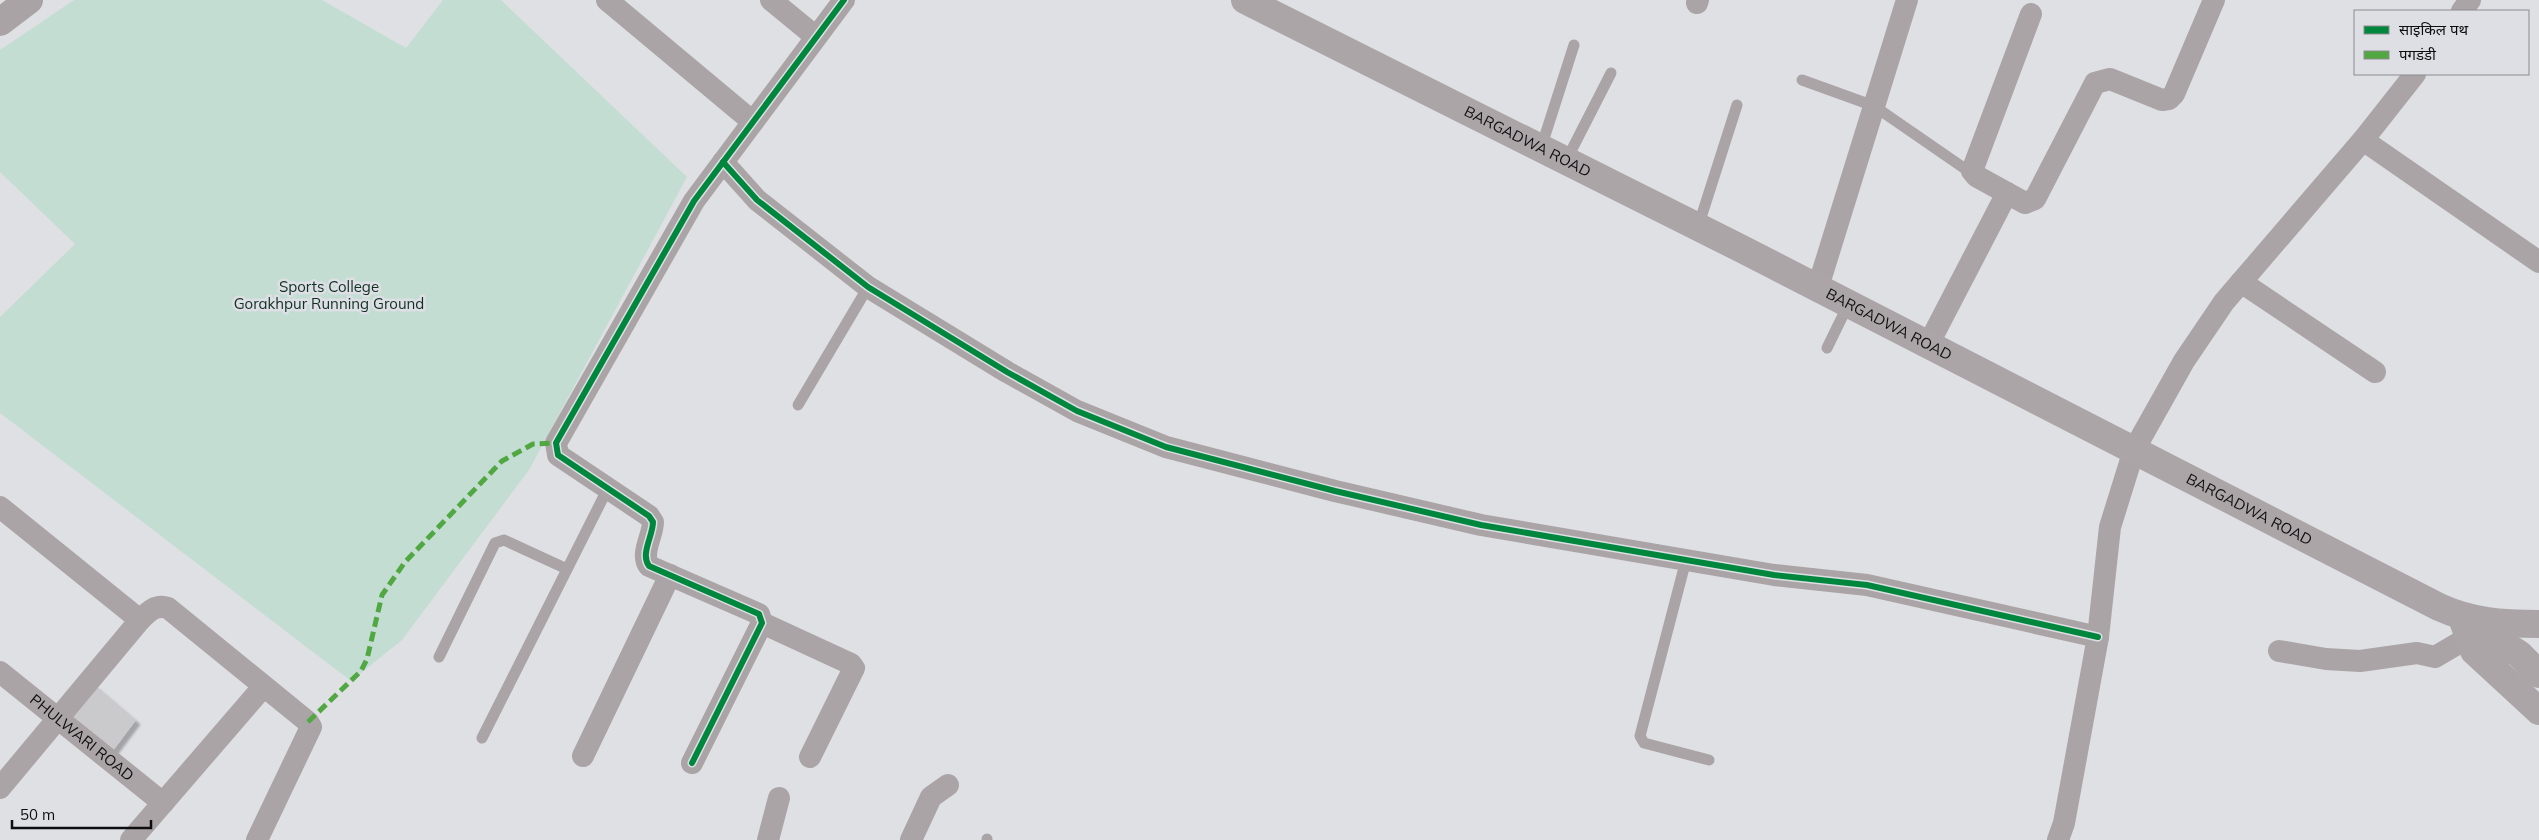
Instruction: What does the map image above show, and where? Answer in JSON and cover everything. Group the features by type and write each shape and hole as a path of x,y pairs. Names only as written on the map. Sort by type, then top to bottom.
{"main road":[{"name":"BARGADWA ROAD","path":"1245,0 1849,303 2134,450 2466,627 2501,624 2539,624"},
{"path":"2466,627 2519,654 2539,674"},
{"path":"2466,627 2474,651 2539,712"}],"street":[{"path":"0,22 29,0"},
{"path":"607,0 753,122"},
{"path":"771,0 816,37"},
{"path":"692,763 762,623 760,614 649,566 646,561 653,522 649,516 558,455 556,443 687,214 723,162 844,0"},
{"path":"1818,288 1906,0"},
{"path":"2032,14 1972,171 1976,176 2025,203 2035,199 2094,83 2110,79 2162,100 2170,99 2174,94 2214,0"},
{"path":"2058,840 2067,805 2098,637 2110,527 2134,450 2202,331 2241,282 2363,140 2414,75"},
{"path":"2363,140 2539,262"},
{"path":"723,162 757,200 868,287 1007,372 1077,411 1166,447 1325,489 1481,525 1774,575 1867,585 2098,637"},
{"path":"1928,344 2007,193"},
{"path":"2241,282 2375,372"},
{"path":"0,507 140,620"},
{"path":"583,756 670,575"},
{"path":"0,788 56,718 140,620 157,607 168,608 308,722 311,727 258,840"},
{"path":"762,623 851,664 854,668 810,757"},
{"path":"2279,651 2326,659 2360,661 2417,653 2436,657 2466,627"},
{"name":"PHULWARI ROAD","path":"0,672 163,803"},
{"path":"130,840 263,687"},
{"path":"911,840 931,797 948,785"},
{"path":"768,840 780,798"}],"lane":[{"path":"1541,148 1574,45"},
{"path":"1566,161 1610,73"},
{"path":"1802,80 1874,106 1976,176"},
{"path":"1698,227 1737,105"},
{"path":"798,404 868,287"},
{"path":"1827,348 1849,303"},
{"path":"482,738 608,488"},
{"path":"438,657 495,543 504,540 567,570"},
{"path":"1686,560 1640,736 1644,744 1709,760"}],"green space":[{"name":"Sports College Gorakhpur Running Ground","path":"74,0 322,0 406,48 443,0 501,0 687,177 529,470 402,640 351,681 0,413 0,317 75,244 0,172 0,50"}],"building":[{"path":"95,685 136,720 112,752 66,716"}],"marked path":[{"path":"308,722 361,671 367,659 382,595 405,562 502,461 533,444 556,443"}],"cycle path":[{"path":"692,763 762,623 759,614 649,566 646,550 653,522 649,516 558,455 556,443 694,201 844,0"},
{"path":"723,162 757,200 868,287 1007,372 1077,411 1166,447 1335,491 1481,525 1774,575 1867,585 2098,637"}]}
